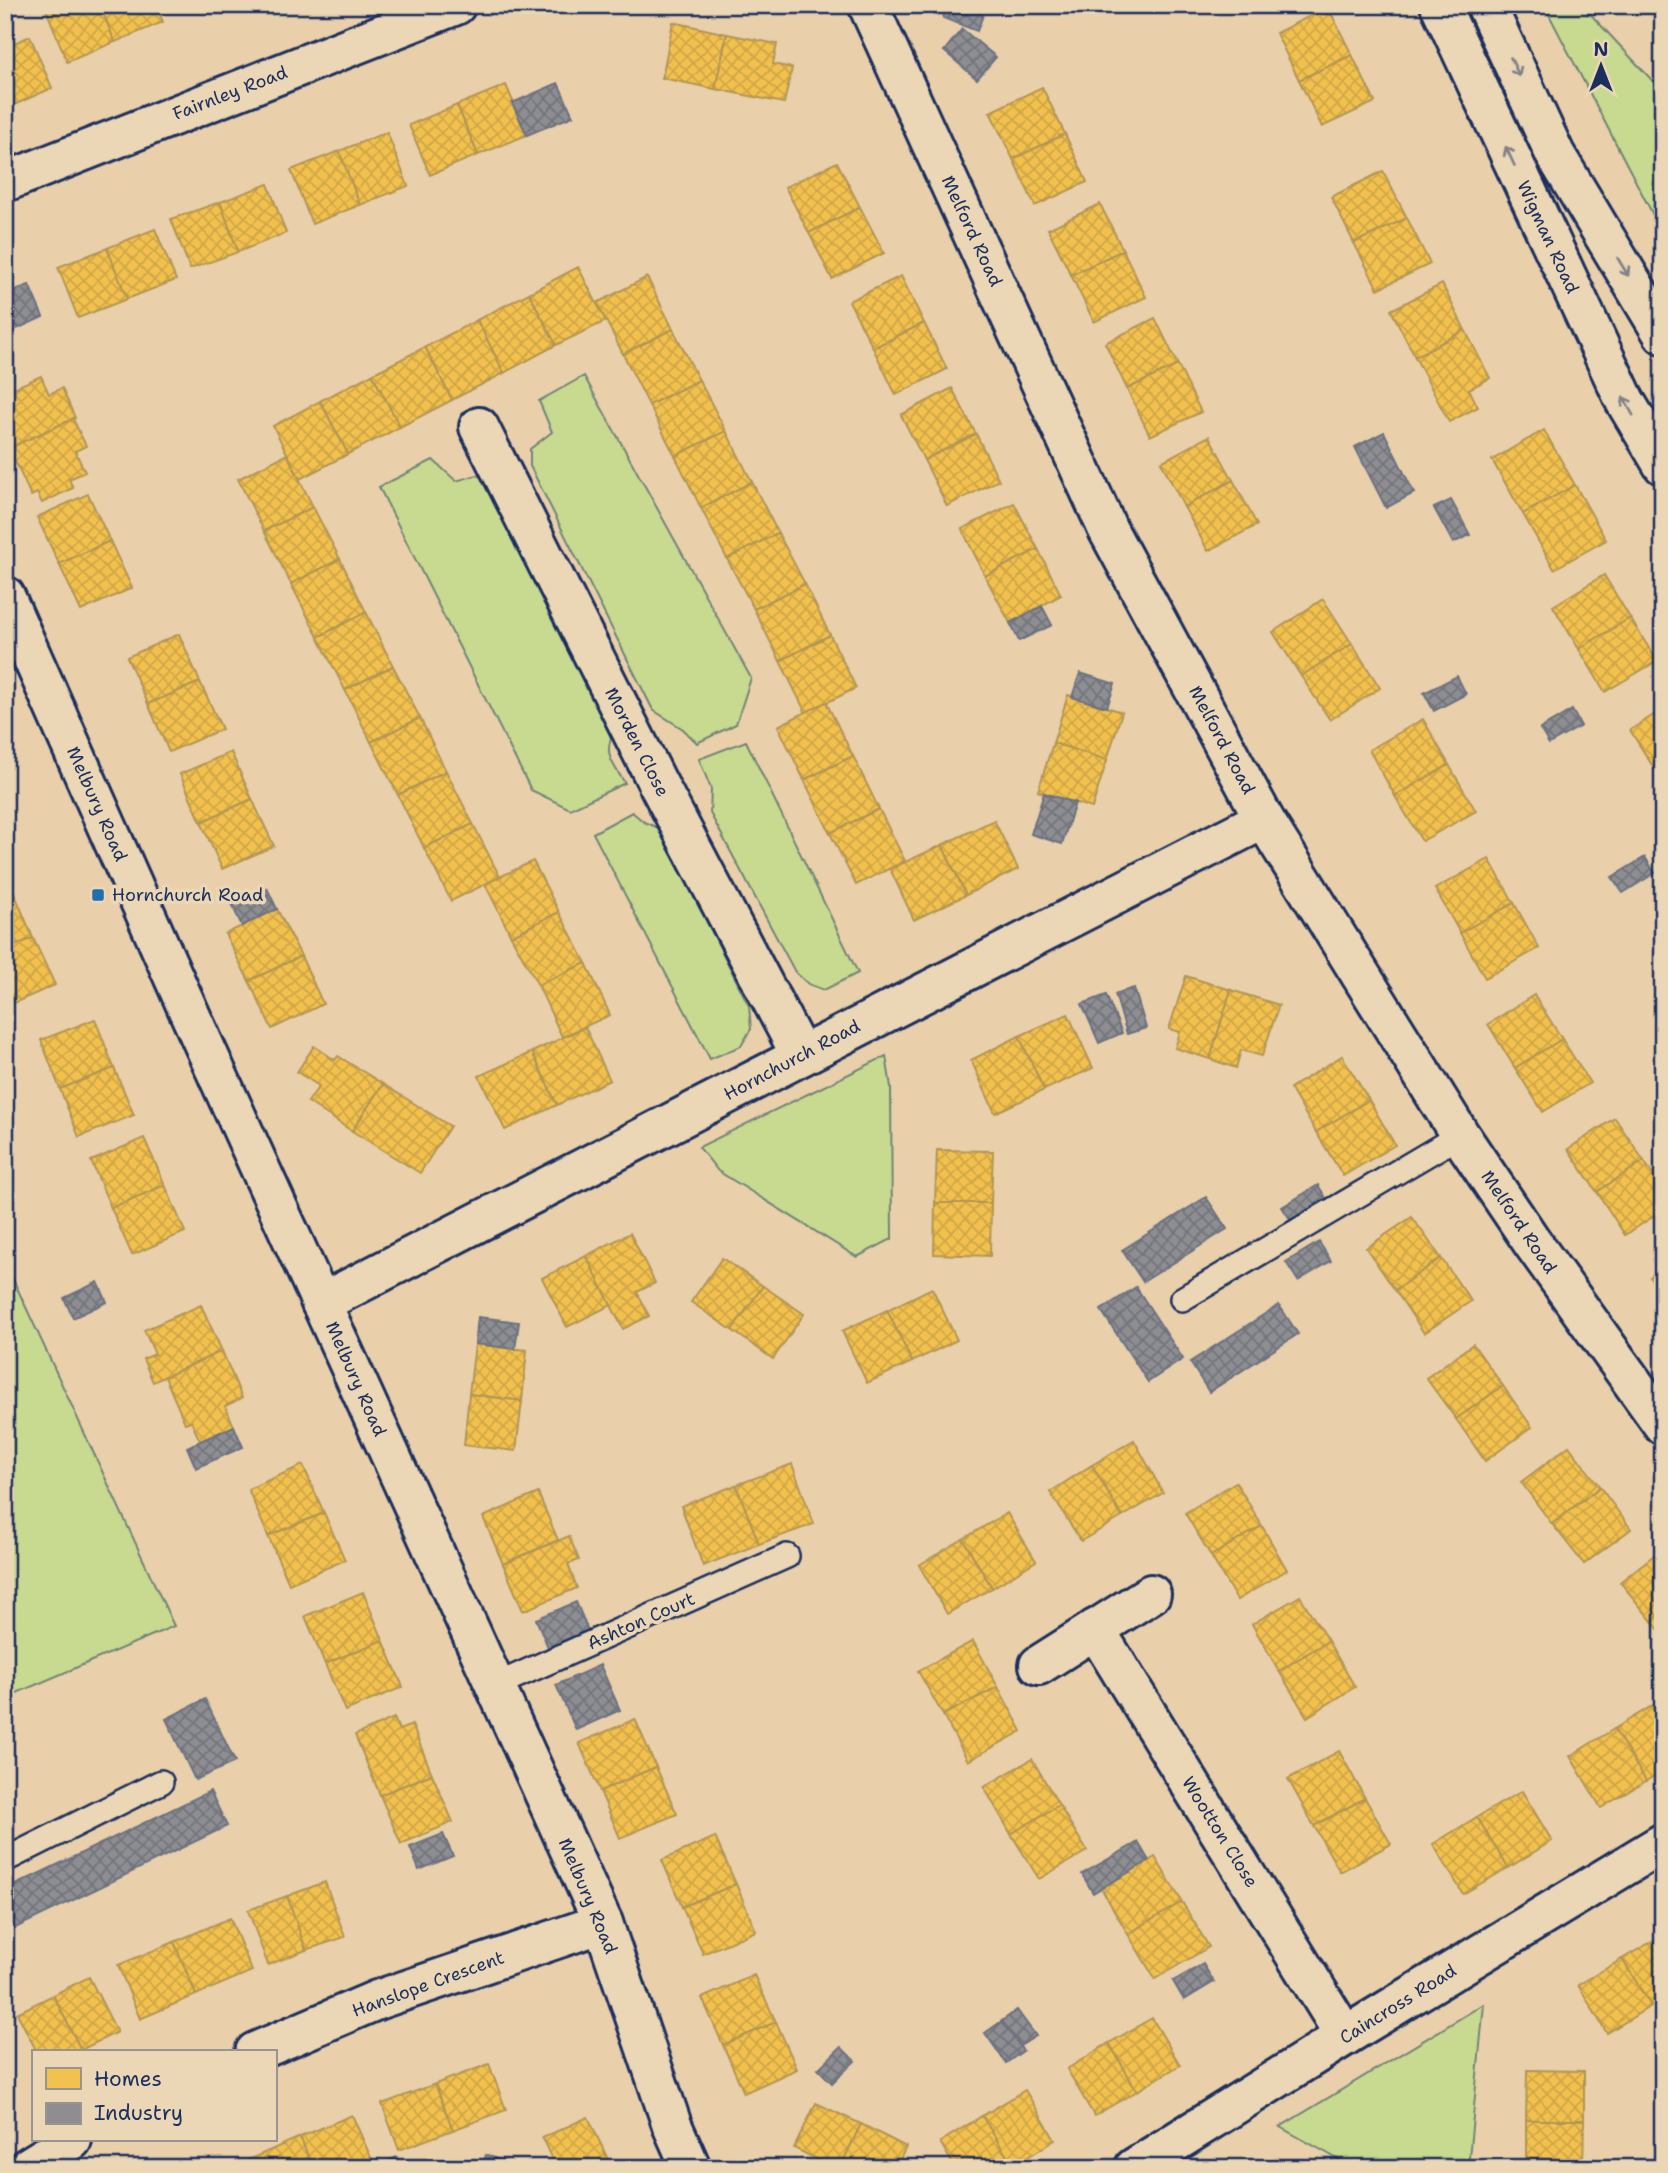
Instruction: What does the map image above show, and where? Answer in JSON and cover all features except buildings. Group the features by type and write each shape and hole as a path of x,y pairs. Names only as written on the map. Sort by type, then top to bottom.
{"street":[{"name":"Fairnley Road","path":"5,182 456,5"},
{"name":"Melford Road","path":"867,5 1108,530 1264,819 1460,1135 1532,1242 1663,1425"},
{"name":"Wigman Road","path":"1440,5 1625,401 1663,465"},
{"path":"1486,5 1555,154 1663,334"},
{"name":"Morden Close","path":"479,427 651,770 801,1056"},
{"name":"Melbury Road","path":"5,596 189,1012 603,1923 671,2125 691,2168"},
{"name":"Hornchurch Road","path":"321,1303 1264,819"},
{"path":"1039,1665 1151,1594"},
{"name":"Wootton Close","path":"1095,1629 1345,2036"},
{"name":"Caincross Road","path":"1134,2168 1663,1843"},
{"name":"Hanslope Crescent","path":"260,2050 377,2000 603,1923"},
{"path":"27,2168 69,2142"}],"lane":[{"path":"1182,1299 1460,1135"},
{"name":"Ashton Court","path":"494,1686 787,1556"},
{"path":"5,1860 161,1782"}],"green space":[{"path":"1544,5 1582,5 1663,92 1663,234"},
{"path":"584,376 751,678 736,724 697,743 683,729 653,710 530,466 530,449 552,432 539,401"},
{"path":"433,460 456,481 477,475 492,484 615,729 609,745 610,758 625,783 570,809 531,790 379,487"},
{"path":"746,741 858,973 824,990 808,984 795,972 710,813 711,789 699,759"},
{"path":"632,812 644,822 661,829 749,1006 751,1029 741,1046 710,1059 593,833"},
{"path":"886,1056 891,1087 892,1239 857,1257 718,1171 699,1147"},
{"path":"5,1262 174,1626 5,1698"},
{"path":"1484,2004 1468,2168 1354,2168 1280,2127"}],"place":[{"name":"Hornchurch Road","path":"98,895"}]}
